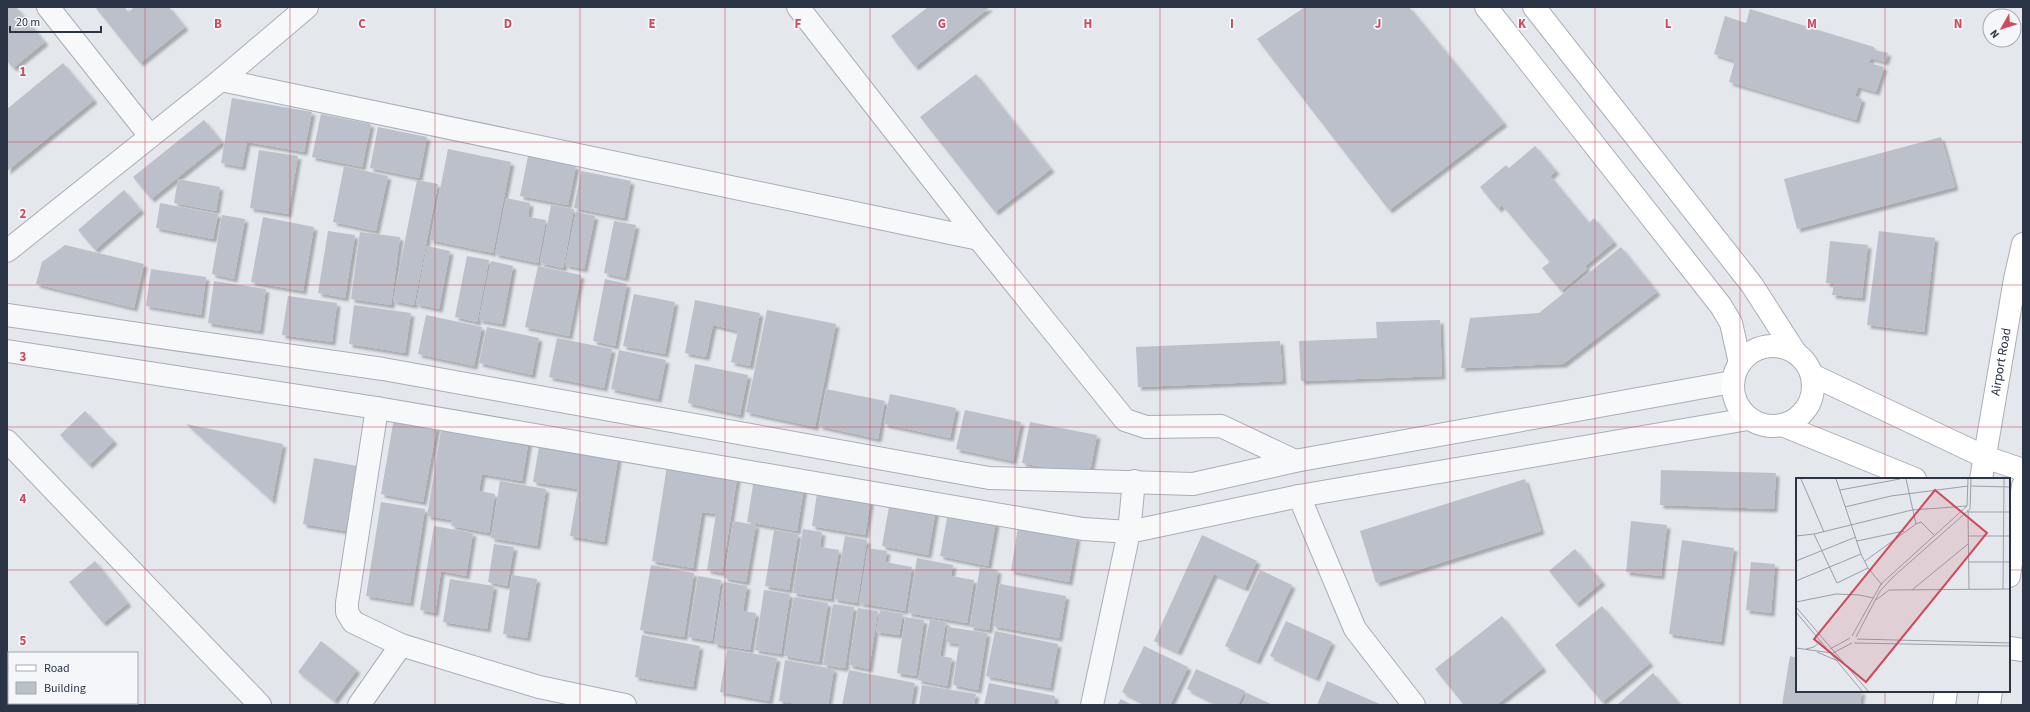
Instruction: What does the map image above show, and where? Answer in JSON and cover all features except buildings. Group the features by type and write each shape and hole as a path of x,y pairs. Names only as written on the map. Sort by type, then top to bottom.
{"main road":[{"path":"1486,7 1722,306 1730,323 1736,372 1733,396 1739,409 1748,419 1761,426 1776,427 1790,424 1802,416 1810,404 1813,389 1812,375 1805,362 1795,352 1752,285 1534,7"},
{"name":"Airport Road","path":"1981,478 2015,279 2023,244"},
{"path":"1736,372 1745,356 1757,348 1772,346 1786,348 1795,352"},
{"path":"1812,375 1985,457 2023,470"},
{"path":"1782,425 1913,478"},
{"path":"2010,569 2023,486"},
{"path":"2010,648 2023,650"},
{"path":"1944,705 1946,692"},
{"path":"1989,705 1991,692"}],"street":[{"path":"48,7 150,136"},
{"path":"7,251 221,80 307,7"},
{"path":"798,7 979,239 1125,420 1146,427 1221,426 1295,461"},
{"path":"221,80 979,239"},
{"path":"7,315 382,368 989,478 1134,481 1193,484 1295,461 1736,372"},
{"path":"7,351 377,408 1083,530 1129,532 1299,496 1748,419"},
{"path":"377,408 347,603 347,612 353,622 401,645 539,687 625,705"},
{"path":"7,441 260,705"},
{"path":"1092,705 1129,532 1134,481"},
{"path":"1299,496 1355,629 1414,705"},
{"path":"359,705 401,645"},
{"path":"539,687 561,705"}]}
